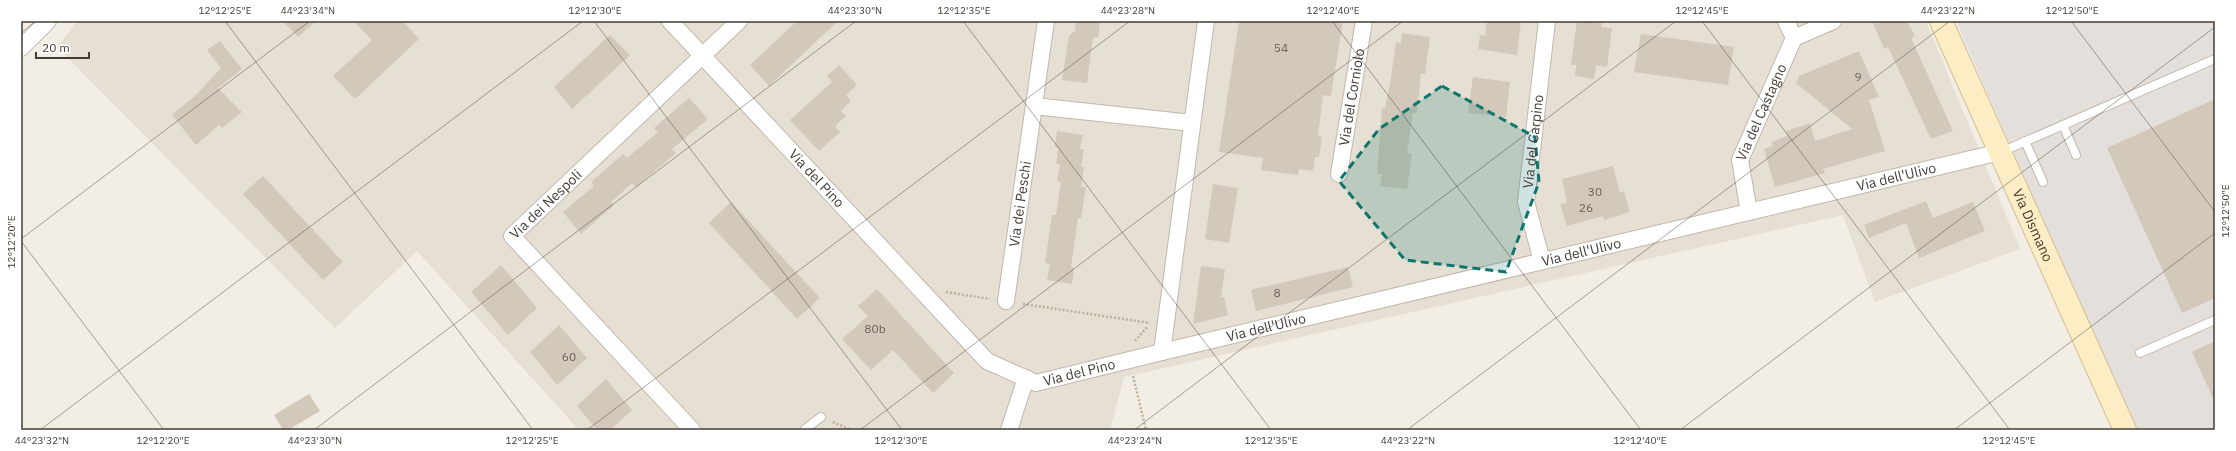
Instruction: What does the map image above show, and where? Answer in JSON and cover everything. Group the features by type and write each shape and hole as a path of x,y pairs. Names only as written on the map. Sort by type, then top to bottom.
{"main road":[{"name":"Via Dismano","path":"1941,21 2125,430"}],"street":[{"path":"21,48 48,21"},
{"name":"Via del Pino","path":"670,21 987,361 1036,383 1162,352"},
{"path":"702,55 739,21"},
{"name":"Via dei Peschi","path":"1006,301 1046,21"},
{"path":"1162,352 1206,21"},
{"name":"Via del Corniolo","path":"1339,174 1364,21"},
{"name":"Via del Carpino","path":"1542,261 1526,202 1547,21"},
{"path":"1786,21 1794,38 1833,21"},
{"name":"Via del Castagno","path":"1748,212 1740,160 1794,38"},
{"name":"Via dei Nespoli","path":"692,430 512,236 702,55"},
{"path":"1034,106 1192,123"},
{"name":"Via dell'Ulivo","path":"1162,352 2000,152"},
{"path":"1009,430 1026,378"}],"lane":[{"path":"2000,152 2215,59"},
{"path":"2063,125 2076,155"},
{"path":"2025,141 2043,182"},
{"path":"2140,353 2215,320"},
{"path":"804,430 821,417"}],"path":[{"path":"920,288 1150,322 1140,337 1130,344"},
{"path":"1132,373 1146,430"},
{"path":"821,417 851,430"}],"highlighted area":[{"path":"1442,86 1535,137 1539,182 1506,272 1405,260 1339,181 1379,129"}],"shaded area":[{"path":"78,21 1926,21 2020,249 1875,302 1843,215 1124,377 1110,430 579,430 417,251 335,328 57,47"},
{"path":"1956,21 2215,21 2215,430 2135,430"}],"building":[{"path":"283,21 316,21 298,37"},
{"path":"354,21 403,21 419,39 355,99 333,76 372,40"},
{"path":"797,21 838,21 769,86 750,65"},
{"path":"1076,21 1100,21 1098,38 1093,37 1087,83 1062,80 1069,36 1075,31"},
{"path":"1239,21 1343,21 1331,96 1323,95 1318,136 1322,137 1319,157 1315,157 1313,171 1299,169 1298,175 1261,170 1263,158 1219,152"},
{"path":"1487,21 1521,21 1517,55 1478,49 1480,35 1485,36"},
{"path":"1577,21 1602,23 1601,27 1612,28 1607,67 1596,65 1594,79 1575,76 1576,65 1571,65"},
{"path":"1872,21 1907,21 1915,36 1911,38 1953,131 1931,139 1888,47 1884,49"},
{"path":"1402,33 1430,37 1425,74 1421,73 1417,113 1413,113 1407,153 1412,154 1407,189 1380,186 1382,174 1377,174 1382,108 1385,108 1396,42 1401,43"},
{"path":"1641,34 1734,47 1728,85 1634,72"},
{"path":"610,35 630,55 572,109 554,87"},
{"path":"220,41 242,69 218,88 242,112 222,128 219,125 196,145 172,115 195,96 221,68 207,50"},
{"path":"1859,51 1879,97 1869,100 1885,151 1823,169 1825,173 1775,187 1764,149 1773,146 1771,142 1787,136 1786,131 1810,123 1815,141 1852,129 1796,83 1799,76"},
{"path":"839,65 857,85 846,95 851,101 841,111 846,116 835,126 840,132 819,151 790,120 832,82 827,76"},
{"path":"1473,77 1510,82 1506,117 1468,113"},
{"path":"689,98 708,119 672,149 676,153 636,187 632,183 611,202 614,205 581,234 563,212 594,186 591,182 623,154 627,158 658,132 654,128"},
{"path":"2215,99 2215,298 2182,313 2107,148"},
{"path":"1057,131 1083,135 1080,149 1084,149 1081,167 1084,167 1081,187 1086,187 1081,218 1078,218 1071,267 1074,268 1072,284 1047,280 1050,264 1045,263 1052,215 1056,215 1061,182 1057,181 1060,164 1056,164 1058,148 1055,147"},
{"path":"1613,166 1620,193 1624,191 1630,212 1604,220 1603,216 1567,226 1560,204 1567,203 1562,179"},
{"path":"263,176 343,262 323,280 243,194"},
{"path":"1213,184 1238,188 1229,243 1205,239"},
{"path":"1926,201 1933,218 1973,202 1985,231 1919,258 1906,223 1869,238 1864,225"},
{"path":"731,202 820,298 797,319 709,223"},
{"path":"501,265 537,308 508,335 471,292"},
{"path":"1201,266 1225,269 1221,298 1224,297 1228,315 1193,324"},
{"path":"1348,267 1353,287 1256,311 1251,290"},
{"path":"877,289 954,373 933,393 893,350 871,370 842,339 868,316 858,306"},
{"path":"559,325 587,358 557,385 530,352"},
{"path":"2215,341 2215,403 2192,352"},
{"path":"606,379 632,410 610,430 597,430 577,406"},
{"path":"309,394 320,411 288,430 283,430 274,415"}]}
